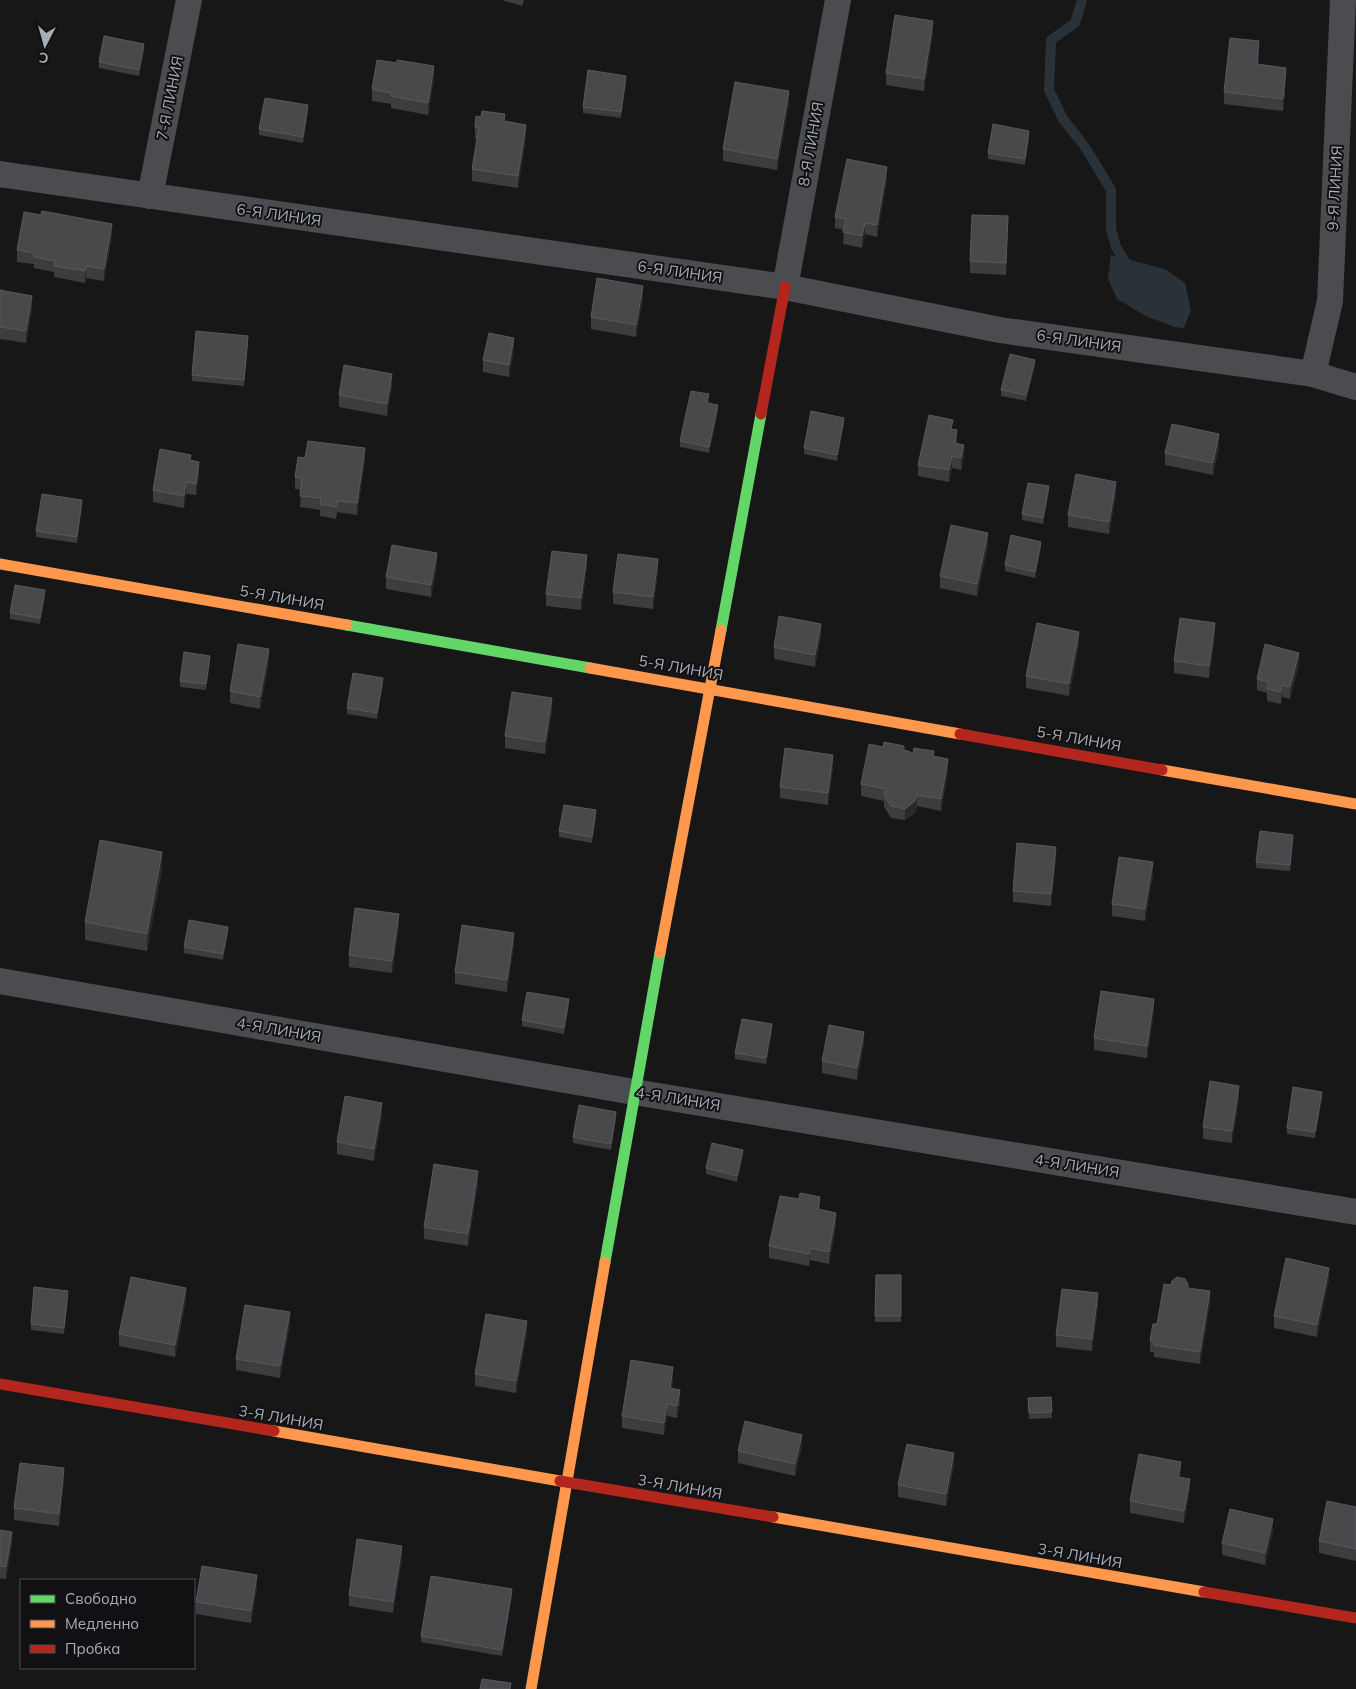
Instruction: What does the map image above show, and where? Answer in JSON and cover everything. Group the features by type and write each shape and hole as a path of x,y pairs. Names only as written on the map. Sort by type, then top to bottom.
{"street":[{"name":"7-Я ЛИНИЯ","path":"150,196 189,0"},
{"name":"8-Я ЛИНИЯ","path":"785,288 838,0"},
{"name":"9-Я ЛИНИЯ","path":"1313,374 1330,301 1343,0"},
{"name":"6-Я ЛИНИЯ","path":"0,174 785,288 1000,330 1313,374 1356,387"},
{"path":"530,1689 634,1092 785,288"},
{"name":"5-Я ЛИНИЯ","path":"0,564 1356,804"},
{"name":"4-Я ЛИНИЯ","path":"0,981 634,1092 1356,1212"},
{"name":"3-Я ЛИНИЯ","path":"0,1384 1356,1618"}],"shaded area":[{"path":"1111,255 1165,269 1185,283 1191,310 1184,328 1174,327 1146,316 1117,299 1108,279"}],"building":[{"path":"895,15 933,21 924,79 886,73"},
{"path":"104,36 144,44 139,70 99,62"},
{"path":"1230,38 1259,41 1257,64 1286,68 1283,99 1224,92"},
{"path":"377,60 397,63 397,60 434,66 428,103 391,96 391,93 372,89"},
{"path":"588,70 626,76 621,112 583,107"},
{"path":"735,82 789,91 777,159 723,149"},
{"path":"265,98 308,105 303,137 259,129"},
{"path":"482,111 505,114 504,121 526,125 518,176 472,169 479,127 475,127 476,116 481,117"},
{"path":"993,124 1029,131 1025,159 988,153"},
{"path":"847,159 887,167 877,225 865,223 862,236 843,232 846,219 835,217"},
{"path":"42,211 112,224 104,269 86,266 85,271 54,266 55,261 34,257 34,253 17,250 24,212 41,215"},
{"path":"972,215 1008,216 1006,263 970,261"},
{"path":"597,278 643,286 636,325 591,317"},
{"path":"0,290 32,296 26,331 0,327"},
{"path":"196,331 248,336 244,380 192,375"},
{"path":"489,333 514,338 509,365 483,360"},
{"path":"1010,354 1035,360 1026,395 1001,390"},
{"path":"344,365 392,374 387,404 339,395"},
{"path":"691,391 709,394 707,403 718,405 709,447 680,441"},
{"path":"811,411 844,418 837,455 804,448"},
{"path":"929,415 953,420 951,429 957,430 955,443 964,445 961,458 952,456 949,470 918,465"},
{"path":"1172,424 1219,434 1213,463 1165,453"},
{"path":"308,441 365,448 357,503 337,501 336,507 320,504 321,498 300,496 302,478 295,477 298,457 305,458"},
{"path":"160,449 191,455 190,460 199,462 196,484 186,482 184,496 153,490"},
{"path":"1076,474 1116,482 1109,522 1068,515"},
{"path":"1028,483 1049,486 1043,518 1022,514"},
{"path":"42,494 82,500 77,537 36,531"},
{"path":"951,525 988,533 977,584 940,576"},
{"path":"1011,535 1041,542 1035,572 1005,565"},
{"path":"392,545 437,553 431,585 386,577"},
{"path":"552,551 587,555 581,598 546,594"},
{"path":"618,554 658,559 653,597 613,592"},
{"path":"15,585 45,590 40,618 10,613"},
{"path":"779,616 821,624 815,655 774,647"},
{"path":"1180,618 1215,623 1209,666 1174,661"},
{"path":"1037,623 1079,632 1069,684 1026,676"},
{"path":"238,644 269,649 260,697 230,691"},
{"path":"1265,644 1299,653 1290,687 1282,685 1281,692 1267,689 1269,682 1257,679"},
{"path":"184,652 210,656 206,684 180,681"},
{"path":"353,673 383,678 377,713 347,708"},
{"path":"512,692 552,698 545,742 505,736"},
{"path":"884,742 904,746 904,750 913,753 914,748 934,751 933,756 948,759 941,799 917,795 915,801 905,809 891,806 884,795 886,789 861,784 869,744 883,747"},
{"path":"785,748 833,755 828,793 780,787"},
{"path":"564,805 596,810 592,837 559,831"},
{"path":"1260,831 1293,835 1290,865 1256,862"},
{"path":"100,840 162,852 147,934 85,922"},
{"path":"1017,843 1056,847 1051,894 1013,891"},
{"path":"1119,857 1153,862 1145,909 1112,904"},
{"path":"355,908 399,914 392,961 349,955"},
{"path":"189,920 228,927 223,954 184,947"},
{"path":"462,925 514,933 507,980 455,972"},
{"path":"1101,991 1154,999 1147,1046 1094,1038"},
{"path":"527,992 569,999 564,1028 522,1020"},
{"path":"742,1019 772,1024 766,1058 735,1053"},
{"path":"829,1025 864,1032 857,1068 822,1061"},
{"path":"1210,1081 1239,1086 1232,1131 1203,1127"},
{"path":"1293,1087 1322,1092 1315,1132 1287,1128"},
{"path":"345,1096 382,1103 374,1149 337,1142"},
{"path":"579,1105 616,1112 611,1144 573,1137"},
{"path":"712,1143 743,1150 737,1176 706,1168"},
{"path":"434,1164 478,1171 468,1234 424,1227"},
{"path":"800,1193 820,1197 818,1209 836,1213 829,1252 810,1248 809,1254 769,1246 780,1196 799,1199"},
{"path":"1286,1258 1329,1268 1317,1325 1274,1316"},
{"path":"876,1275 901,1275 901,1316 875,1316"},
{"path":"131,1277 186,1288 175,1345 119,1334"},
{"path":"1177,1277 1185,1279 1188,1288 1210,1291 1200,1352 1154,1345 1154,1341 1150,1340 1153,1324 1157,1324 1164,1284 1171,1285 1172,1281"},
{"path":"34,1287 68,1291 64,1328 31,1324"},
{"path":"1062,1289 1098,1293 1092,1339 1056,1335"},
{"path":"245,1305 290,1312 280,1366 236,1359"},
{"path":"486,1314 527,1321 516,1381 475,1374"},
{"path":"631,1360 673,1367 670,1388 680,1390 677,1406 667,1404 664,1423 622,1416"},
{"path":"1051,1397 1052,1412 1029,1413 1028,1398"},
{"path":"745,1421 802,1435 795,1464 738,1451"},
{"path":"907,1444 954,1453 946,1494 898,1485"},
{"path":"1139,1454 1181,1462 1178,1477 1190,1479 1184,1511 1130,1501"},
{"path":"20,1463 64,1468 59,1514 14,1508"},
{"path":"1327,1501 1356,1507 1356,1549 1319,1541"},
{"path":"1230,1509 1273,1519 1265,1553 1222,1543"},
{"path":"0,1530 12,1532 6,1567 0,1566"},
{"path":"357,1539 402,1546 393,1602 349,1595"},
{"path":"202,1566 257,1575 251,1611 196,1602"},
{"path":"431,1576 512,1589 502,1650 421,1636"},
{"path":"482,1679 511,1683 510,1689 480,1689"}],"waterway":[{"path":"1082,0 1075,23 1051,40 1049,90 1063,119 1085,147 1111,190 1111,229 1116,247 1129,268"}],"traffic: fast":[{"path":"721,630 761,414"},
{"path":"347,625 590,668"},
{"path":"605,1262 660,953"}],"traffic: slow":[{"path":"0,564 347,625"},
{"path":"660,953 721,630"},
{"path":"590,668 960,734"},
{"path":"1162,770 1356,804"},
{"path":"531,1689 605,1262"},
{"path":"274,1431 560,1481"},
{"path":"773,1517 1204,1592"}],"traffic: jam":[{"path":"761,414 785,287"},
{"path":"960,734 1162,770"},
{"path":"0,1384 274,1431"},
{"path":"560,1481 773,1517"},
{"path":"1204,1592 1356,1618"}]}
